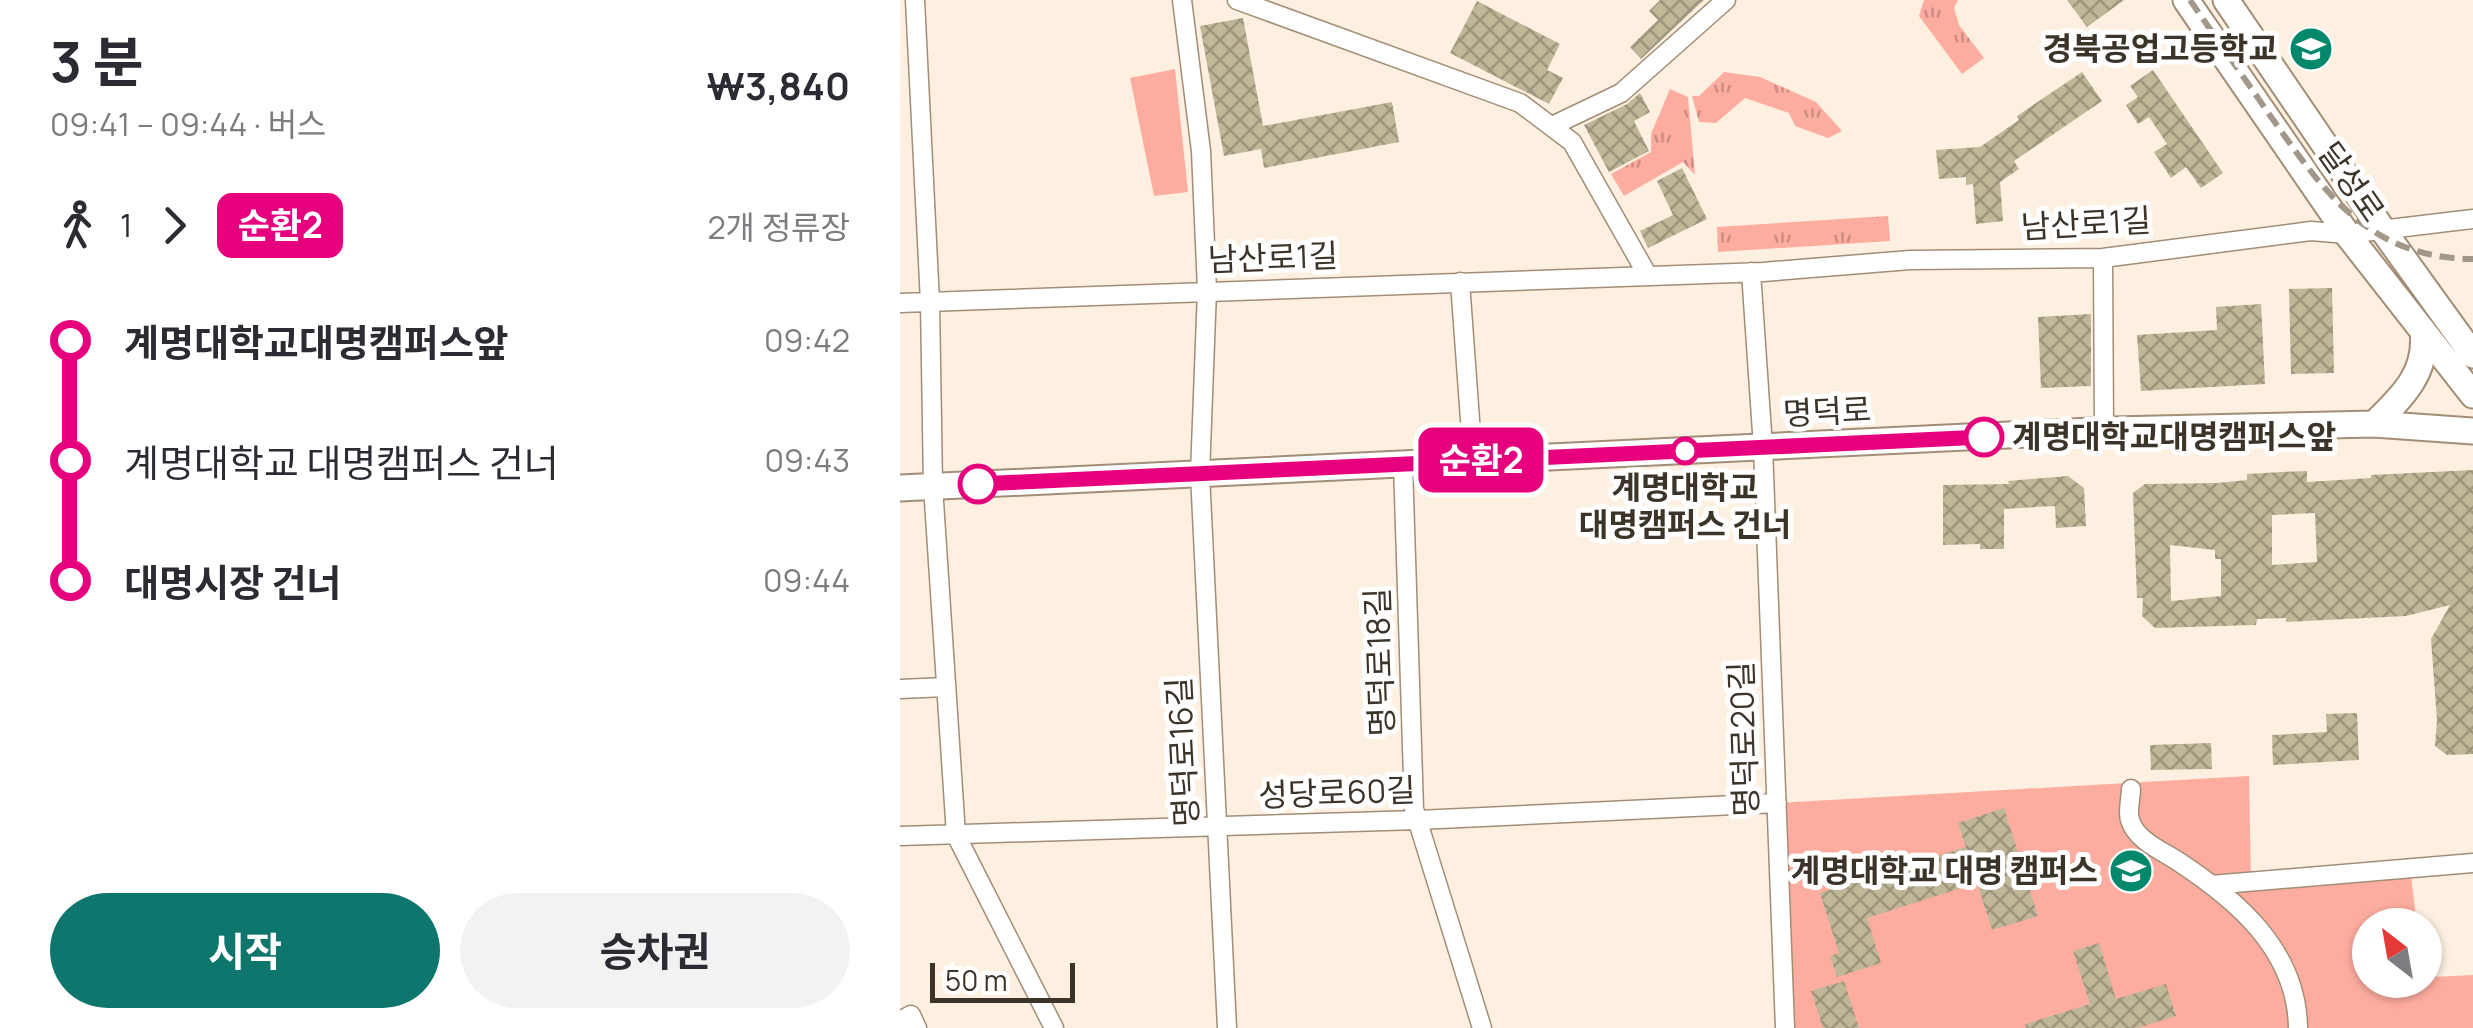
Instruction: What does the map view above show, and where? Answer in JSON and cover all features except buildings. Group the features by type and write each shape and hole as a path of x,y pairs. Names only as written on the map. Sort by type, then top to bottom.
{"main road":[{"name":"달성로","path":"2186,0 2346,234 2473,395"},
{"path":"2226,0 2473,356"},
{"path":"2374,424 2415,380 2425,349 2423,331"},
{"name":"명덕로","path":"900,488 2104,431 2374,424 2465,430 2465,410 2473,405"}],"street":[{"path":"915,0 909,75 930,302 932,486 956,835 1054,1028"},
{"path":"1182,0 1201,150 1207,290 1200,474"},
{"path":"1236,0 1520,102 1572,142 1648,276"},
{"path":"1552,126 1621,94 1726,0"},
{"name":"남산로1길","path":"900,303 1751,272 1910,260 2103,258 2312,231 2346,234 2473,220"},
{"path":"2103,258 2104,431"},
{"name":"명덕로20길","path":"1751,272 1763,447 1785,1028"},
{"path":"1460,282 1473,461"},
{"name":"명덕로18길","path":"1404,464 1414,809 1482,1028"},
{"name":"명덕로16길","path":"1200,474 1227,1028"},
{"path":"900,689 946,687"},
{"path":"2131,789 2130,820 2143,839 2243,910 2270,940 2292,986 2298,1028"},
{"name":"성당로60길","path":"900,836 1418,820 1777,803"},
{"path":"2211,885 2473,863"}],"green space":[{"path":"1924,0 1958,0 1954,8 1959,25 1984,58 1962,74 1919,16"},
{"path":"1175,69 1188,192 1154,196 1130,78"},
{"path":"1724,72 1760,77 1816,102 1842,131 1828,138 1795,126 1789,113 1745,98 1716,123 1699,122 1692,96 1699,96"},
{"path":"1670,89 1688,97 1695,175 1683,162 1624,196 1611,174 1651,152 1651,134"},
{"path":"1888,216 1890,241 1718,252 1717,227"},
{"name":"계명대학교 대명 캠퍼스","path":"2249,776 2251,881 2410,868 2415,908 2352,908 2352,998 2442,998 2442,977 2473,975 2473,1028 1785,1028 1777,803"}],"railway":[{"path":"2190,0 2309,169 2352,215 2405,247 2436,256 2473,259"}],"bus line":[{"name":"순환2","path":"978,484 1984,437"}],"place":[{"name":"경북공업고등학교","path":"2311,49"},
{"name":"계명대학교대명캠퍼스앞","path":"1984,437"},
{"name":"계명대학교 대명캠퍼스 건너","path":"1685,451"},
{"name":"계명대학교 대명 캠퍼스","path":"2131,871"}]}
